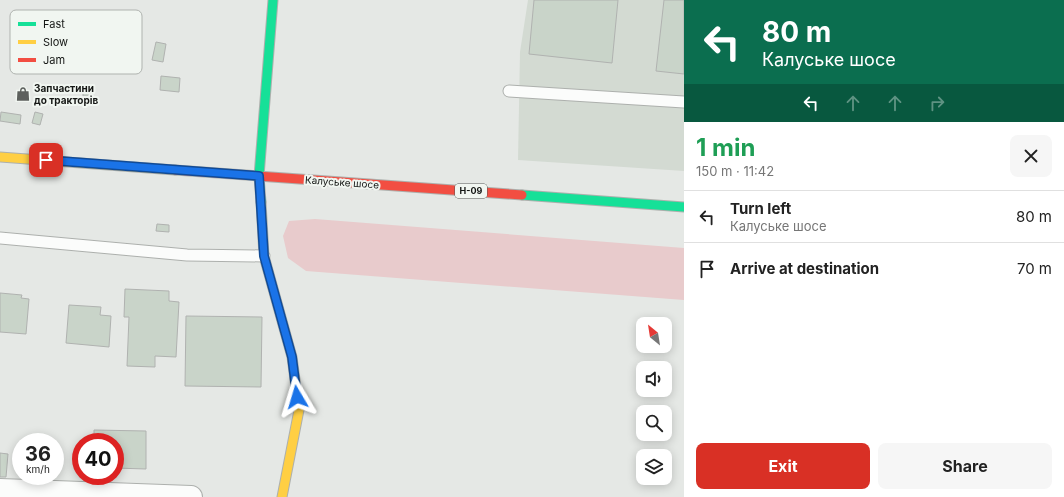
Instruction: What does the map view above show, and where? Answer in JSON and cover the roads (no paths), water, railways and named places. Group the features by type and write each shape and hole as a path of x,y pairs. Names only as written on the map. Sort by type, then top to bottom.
{"main road":[{"path":"273,0 259,176 264,256 292,357 299,410 282,497"},
{"name":"Калуське шосе","path":"0,157 684,206"}],"street":[{"path":"0,490 191,497"}],"lane":[{"path":"509,91 684,102"},
{"path":"0,238 187,255 264,256"}],"place":[{"name":"Запчастини до тракторів","path":"23,94"}]}
